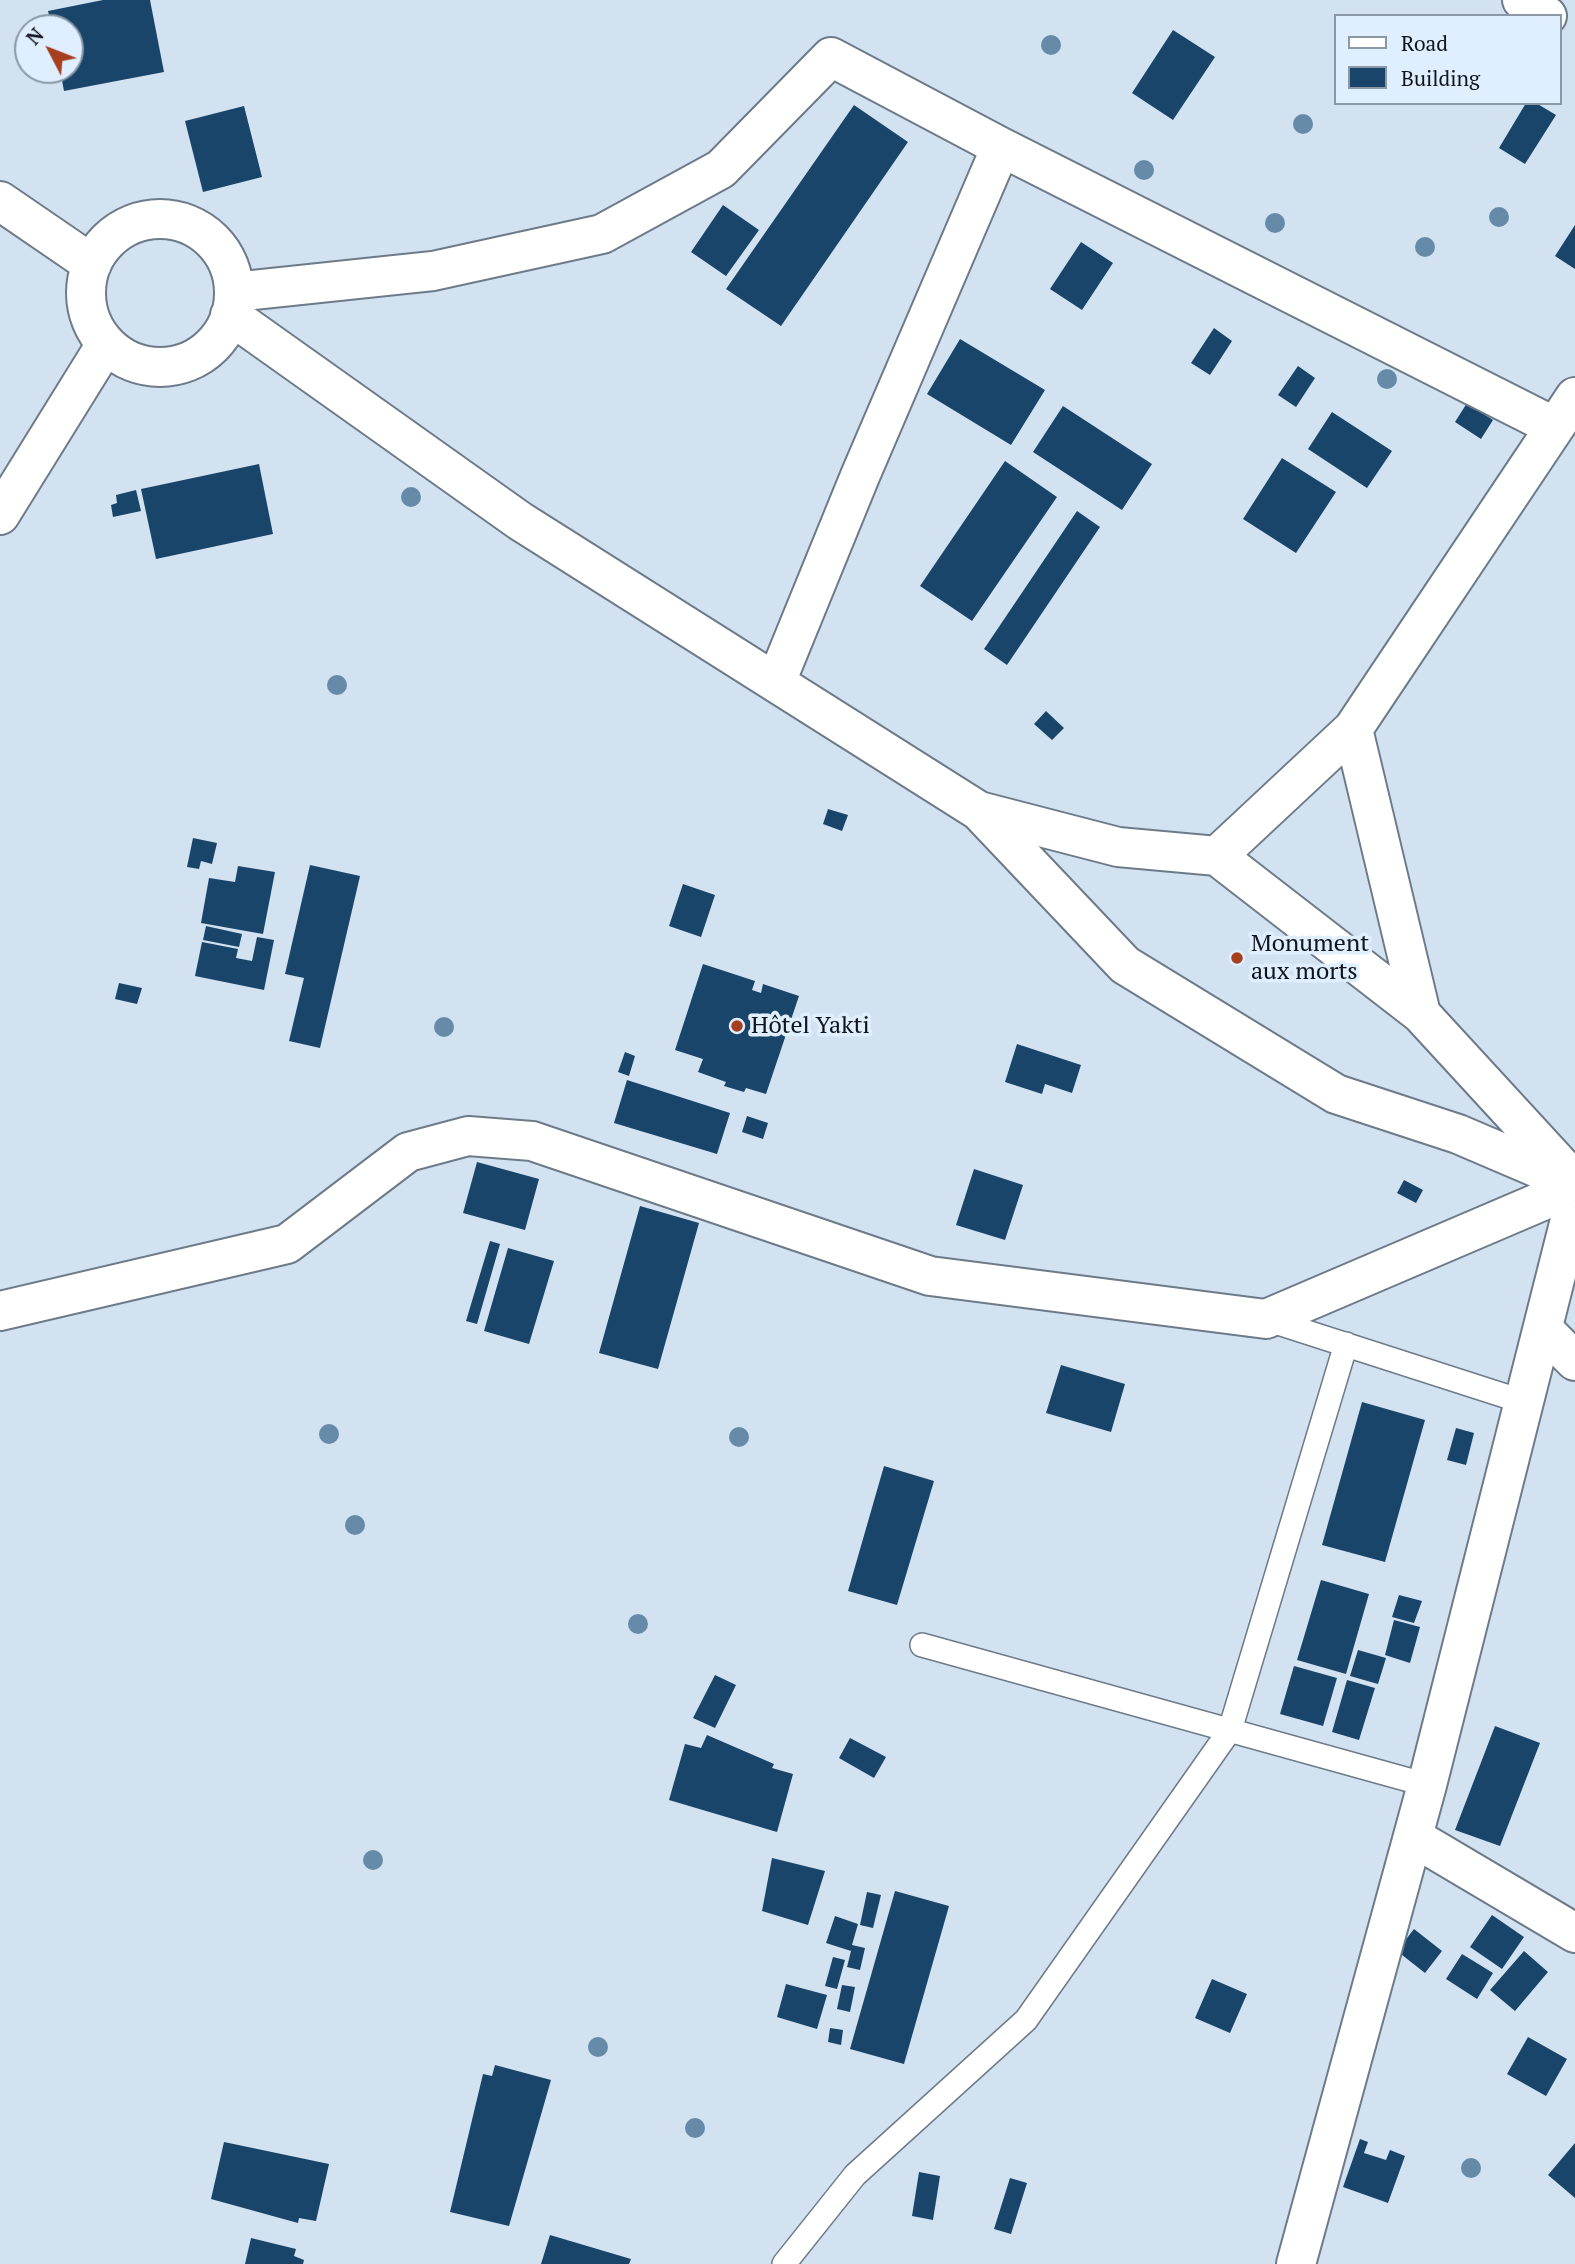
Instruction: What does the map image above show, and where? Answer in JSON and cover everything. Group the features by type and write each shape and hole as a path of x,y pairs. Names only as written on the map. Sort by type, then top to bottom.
{"street":[{"path":"1522,0 1543,14"},
{"path":"232,304 433,271 602,234 721,169 831,57 1001,147 1565,412 1353,729 1217,856"},
{"path":"776,682 860,476 1001,147"},
{"path":"0,201 92,264"},
{"path":"150,219 175,220 198,229 217,245 230,267 232,304 214,343 196,357 176,365 144,365 124,357 106,344 91,320 87,306 87,278 92,264 106,243 126,227 150,219"},
{"path":"232,304 520,521 979,811 1125,965 1336,1094 1458,1134 1575,1184"},
{"path":"0,515 106,344"},
{"path":"1353,729 1421,1014"},
{"path":"979,811 1118,847 1217,856 1421,1014 1575,1184"},
{"path":"0,1311 287,1244 408,1152 468,1136 533,1141 930,1276 1266,1319 1575,1184"},
{"path":"1296,2264 1413,1837 1575,1200"},
{"path":"1543,1329 1575,1361"},
{"path":"1413,1837 1575,1933"}],"lane":[{"path":"1266,1319 1524,1402"},
{"path":"784,2264 855,2175 1026,2021 1230,1731 1346,1344"},
{"path":"922,1645 1426,1785"}],"building":[{"path":"103,0 150,0 164,72 64,91 63,84 84,84 84,14 49,14 48,11"},
{"path":"1173,30 1215,57 1173,120 1132,93"},
{"path":"854,105 908,142 781,326 726,289"},
{"path":"1525,105 1539,105 1556,115 1525,164 1499,148"},
{"path":"244,106 262,177 203,192 185,121"},
{"path":"723,205 759,230 726,276 691,252"},
{"path":"1575,225 1575,269 1555,256"},
{"path":"1081,242 1113,263 1082,310 1050,289"},
{"path":"1214,328 1232,341 1210,375 1191,363"},
{"path":"960,339 1045,390 1011,445 927,394"},
{"path":"1298,366 1315,378 1296,407 1278,395"},
{"path":"1467,403 1493,420 1481,439 1455,422"},
{"path":"1063,406 1152,464 1122,510 1033,452"},
{"path":"1332,412 1392,451 1367,488 1308,449"},
{"path":"1282,458 1336,492 1296,553 1243,519"},
{"path":"1005,461 1057,497 972,621 920,586"},
{"path":"259,464 273,534 156,559 141,489"},
{"path":"136,490 141,511 113,517 111,505 117,503 116,495"},
{"path":"1077,511 1100,527 1007,665 984,649"},
{"path":"1046,711 1064,728 1052,740 1034,724"},
{"path":"828,809 848,815 842,831 823,824"},
{"path":"193,838 217,843 212,864 201,861 199,869 187,867"},
{"path":"310,865 360,876 320,1048 289,1041 304,978 285,974"},
{"path":"238,866 275,872 263,934 201,923 209,878 235,882"},
{"path":"683,884 715,895 701,937 669,926"},
{"path":"206,926 242,934 239,947 203,940"},
{"path":"257,937 274,940 264,990 195,976 202,942 238,949 236,958 252,961"},
{"path":"703,964 755,981 752,990 761,993 763,984 799,996 766,1094 746,1088 744,1092 724,1086 726,1082 698,1072 703,1059 675,1050"},
{"path":"119,983 142,988 137,1004 115,999"},
{"path":"1017,1044 1081,1065 1072,1093 1045,1084 1042,1094 1005,1082"},
{"path":"625,1052 635,1056 629,1076 618,1072"},
{"path":"627,1080 730,1113 717,1154 614,1123"},
{"path":"747,1116 768,1123 763,1139 742,1132"},
{"path":"477,1162 539,1179 525,1230 463,1213"},
{"path":"974,1169 1023,1185 1005,1240 956,1225"},
{"path":"1404,1180 1423,1190 1416,1203 1397,1193"},
{"path":"640,1206 699,1223 658,1369 599,1353"},
{"path":"490,1241 500,1244 477,1324 466,1321"},
{"path":"508,1248 554,1261 529,1344 484,1331"},
{"path":"1061,1365 1125,1384 1111,1432 1046,1413"},
{"path":"1362,1402 1425,1420 1385,1562 1322,1545"},
{"path":"1456,1428 1474,1433 1466,1465 1447,1460"},
{"path":"884,1466 934,1481 897,1605 848,1591"},
{"path":"1321,1580 1369,1594 1346,1674 1297,1660"},
{"path":"1399,1595 1422,1601 1414,1623 1392,1617"},
{"path":"1394,1620 1420,1627 1410,1663 1385,1655"},
{"path":"1358,1650 1386,1658 1378,1684 1350,1676"},
{"path":"1294,1666 1337,1678 1323,1726 1280,1714"},
{"path":"715,1675 736,1685 715,1728 693,1718"},
{"path":"1347,1680 1375,1688 1359,1740 1332,1732"},
{"path":"1495,1726 1540,1743 1500,1846 1455,1830"},
{"path":"707,1735 774,1764 772,1768 793,1774 777,1832 669,1800 685,1744 701,1748"},
{"path":"850,1738 886,1757 874,1778 839,1758"},
{"path":"772,1858 825,1871 808,1925 762,1911"},
{"path":"895,1891 949,1906 904,2064 850,2049"},
{"path":"867,1892 881,1895 873,1928 860,1925"},
{"path":"1492,1915 1524,1937 1502,1969 1470,1947"},
{"path":"835,1916 858,1924 852,1945 865,1948 860,1970 847,1967 851,1951 826,1943"},
{"path":"1414,1929 1442,1951 1425,1973 1397,1951"},
{"path":"1524,1951 1548,1972 1515,2011 1490,1990"},
{"path":"1462,1954 1493,1973 1477,1999 1446,1979"},
{"path":"833,1957 845,1960 837,1989 825,1986"},
{"path":"1212,1979 1247,1994 1230,2033 1195,2018"},
{"path":"786,1984 827,1995 817,2029 777,2017"},
{"path":"842,1985 855,1987 850,2012 837,2009"},
{"path":"830,2028 843,2030 841,2045 828,2042"},
{"path":"1528,2037 1567,2059 1546,2096 1507,2074"},
{"path":"495,2065 551,2080 509,2226 450,2212 483,2074 492,2076"},
{"path":"1360,2139 1368,2142 1364,2153 1386,2160 1390,2150 1405,2156 1388,2203 1343,2187"},
{"path":"224,2142 329,2164 316,2221 299,2218 298,2223 211,2199"},
{"path":"1575,2143 1575,2198 1548,2175"},
{"path":"919,2172 940,2176 933,2220 912,2216"},
{"path":"1010,2178 1027,2183 1011,2234 994,2229"},
{"path":"550,2235 631,2259 629,2264 541,2264"},
{"path":"251,2238 296,2249 294,2256 304,2260 303,2264 245,2264"}],"place":[{"name":"Monument aux morts","path":"1237,958"},
{"name":"Hôtel Yakti","path":"737,1026"}]}
